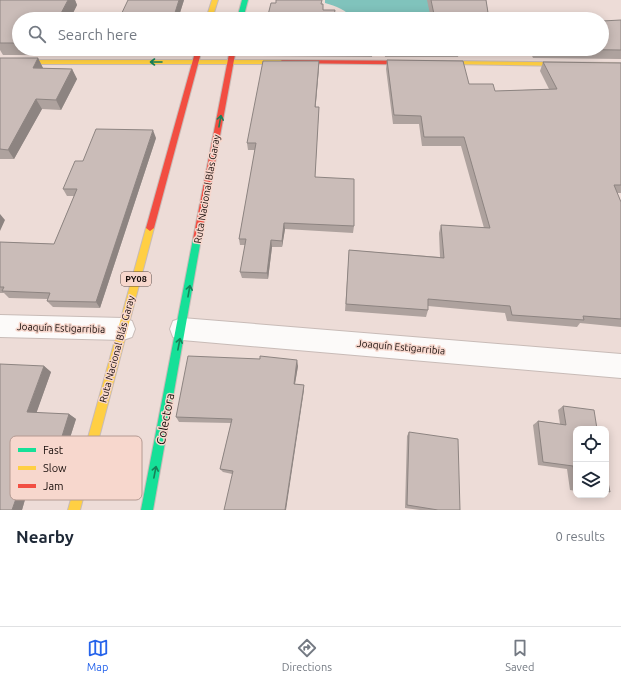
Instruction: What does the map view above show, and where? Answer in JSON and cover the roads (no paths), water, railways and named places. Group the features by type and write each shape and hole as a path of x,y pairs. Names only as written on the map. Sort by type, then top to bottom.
{"main road":[{"path":"211,12 215,0"},
{"path":"241,12 244,0"},
{"name":"Ruta Nacional Blás Garay","path":"94,436 197,56"},
{"name":"Ruta Nacional Blas Garay","path":"182,329 231,56"},
{"path":"0,62 621,65"},
{"name":"Colectora","path":"147,510 182,329"},
{"name":"Ruta Nacional Blás Garay","path":"74,510 77,500"}],"street":[{"name":"Joaquín Estigarribia","path":"0,326 123,329"},
{"name":"Joaquín Estigarribia","path":"182,329 621,366"}],"water":[{"path":"325,0 438,0 444,12 346,12 325,3"}]}
